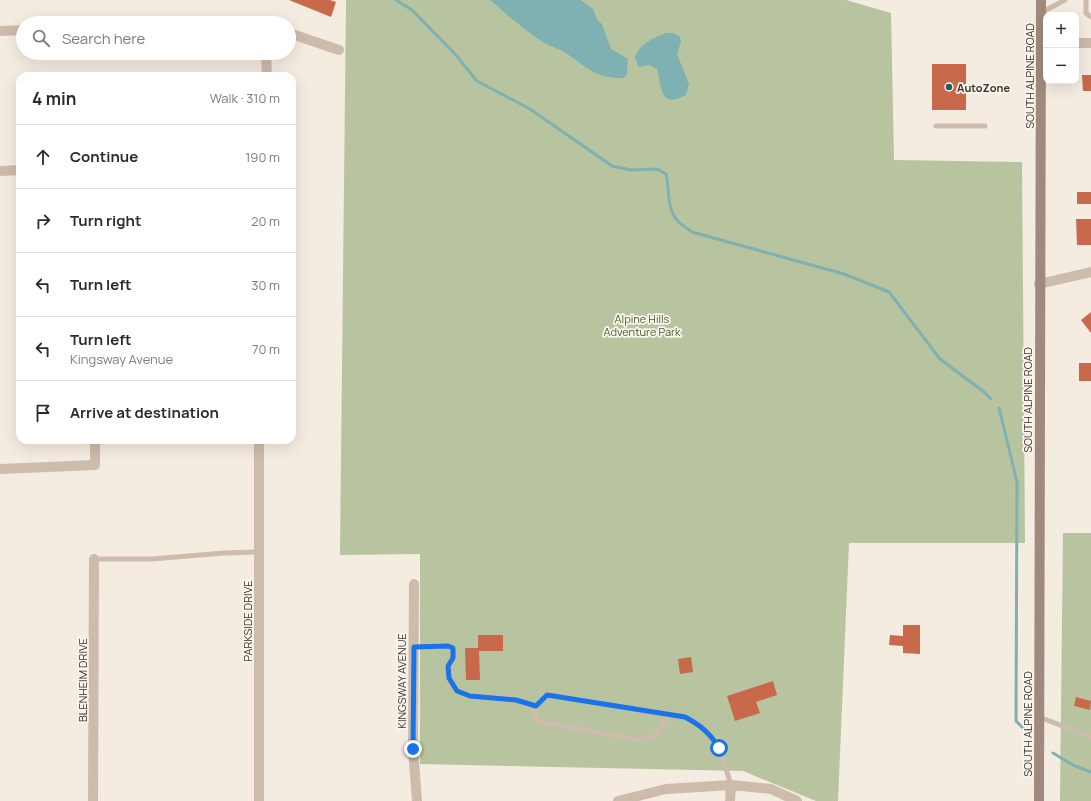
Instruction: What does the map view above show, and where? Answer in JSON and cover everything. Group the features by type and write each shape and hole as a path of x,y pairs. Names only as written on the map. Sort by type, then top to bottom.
{"main road":[{"name":"SOUTH ALPINE ROAD","path":"1042,0 1043,26"},
{"name":"SOUTH ALPINE ROAD","path":"1039,801 1039,284 1044,48"}],"street":[{"path":"0,31 16,30"},
{"path":"296,35 339,50"},
{"path":"1079,43 1091,43"},
{"path":"266,60 267,72"},
{"path":"0,171 16,170"},
{"path":"1039,284 1091,272"},
{"path":"0,469 95,465 95,444"},
{"name":"PARKSIDE DRIVE","path":"259,444 259,801"},
{"name":"BLENHEIM DRIVE","path":"93,801 94,558"},
{"name":"KINGSWAY AVENUE","path":"414,584 413,749 417,801"},
{"path":"618,801 666,789 730,785 771,789 797,801"},
{"path":"730,785 730,801"}],"lane":[{"path":"1042,12 1065,0"},
{"path":"1086,0 1086,13 1091,17"},
{"path":"936,126 985,126"},
{"path":"94,558 152,559 224,553 259,552"},
{"path":"414,647 448,646 453,648 453,658 448,666 449,678 457,691 470,696 516,700 536,706"},
{"path":"668,715 656,736 640,740 536,721 536,706 547,695 685,717 700,725 711,736 719,748 730,785"},
{"path":"1039,717 1091,737"}],"green space":[{"name":"Alpine Hills Adventure Park","path":"346,0 846,0 891,13 894,160 1022,162 1025,543 849,543 838,801 816,801 743,771 420,764 420,554 340,555"},
{"path":"1063,533 1091,533 1091,801 1060,801"}],"water":[{"path":"490,0 581,0 593,9 597,20 602,24 611,49 628,59 627,74 624,78 615,78 592,71 564,52 539,40"},
{"path":"666,33 673,33 680,37 681,42 677,54 689,84 686,95 671,100 664,95 657,69 649,65 639,67 635,58 643,45"}],"building":[{"path":"289,0 330,0 336,2 331,17"},
{"name":"AutoZone","path":"932,64 966,64 966,110 932,110"},
{"path":"1082,75 1091,75 1091,91 1083,91"},
{"path":"1077,192 1091,192 1091,204 1077,204"},
{"path":"1076,219 1091,219 1091,245 1077,245"},
{"path":"1091,312 1091,333 1081,320"},
{"path":"1079,363 1091,363 1091,381 1079,381"},
{"path":"903,625 920,625 920,654 903,653 903,646 889,645 890,635 903,636"},
{"path":"478,635 503,635 503,651 479,651 480,680 466,680 465,648 478,648"},
{"path":"691,657 693,672 680,674 678,659"},
{"path":"773,681 777,695 756,702 760,713 735,721 727,696"},
{"path":"1076,697 1091,701 1090,710 1074,706"}],"waterway":[{"path":"396,0 412,10 455,54 477,81 530,109 612,166 631,170 657,169 666,174 671,210 678,222 692,232 844,274 889,292 940,359 991,399"},
{"path":"999,408 1017,482 1016,721 1025,730"},
{"path":"1053,753 1073,765 1091,772"}],"place":[{"name":"AutoZone","path":"949,87"}],"route":[{"path":"413,749 414,647 433,646 448,646 453,648 453,658 448,666 449,678 457,691 470,696 516,700 536,706 547,695 685,717 700,725 711,736 719,748"}]}
